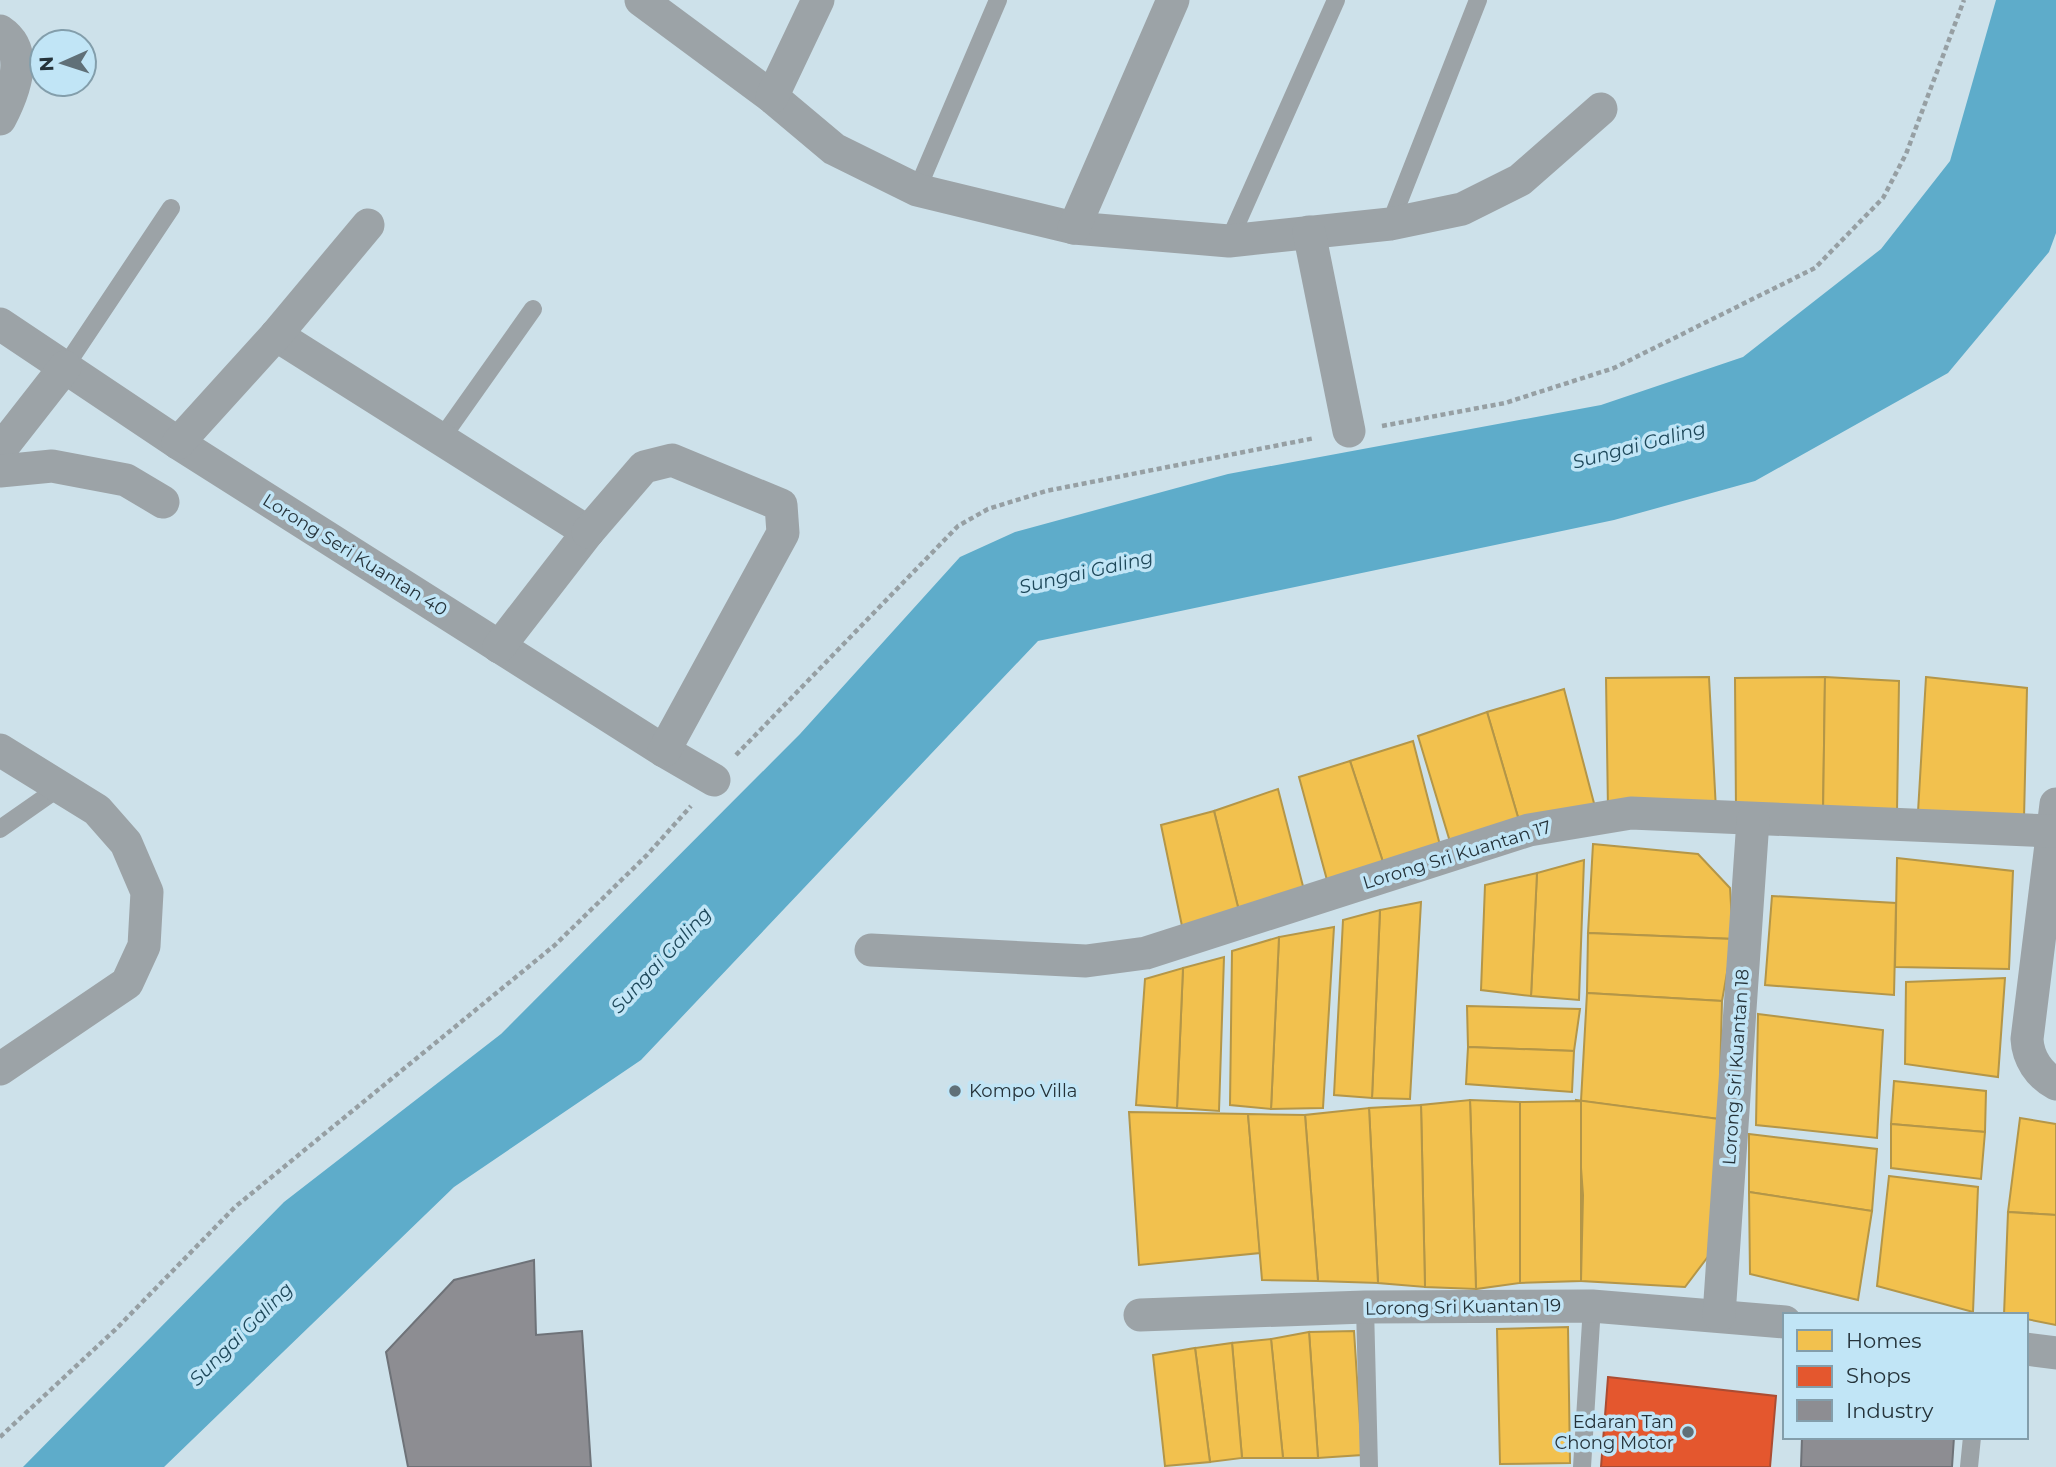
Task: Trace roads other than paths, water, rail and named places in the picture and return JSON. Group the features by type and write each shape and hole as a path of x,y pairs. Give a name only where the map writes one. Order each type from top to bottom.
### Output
{"street":[{"path":"641,0 772,97 834,149 917,190 1074,228 1229,241 1390,224 1462,209 1520,180 1601,108"},
{"path":"772,97 818,0"},
{"path":"1074,228 1173,0"},
{"path":"0,31 7,36 18,65 14,93 0,119"},
{"path":"178,443 276,335 368,225"},
{"path":"1309,232 1349,431"},
{"name":"Lorong Seri Kuantan 40","path":"0,324 178,443 663,751 714,780"},
{"path":"276,335 588,532"},
{"path":"0,450 65,367"},
{"path":"499,647 588,532 645,467 655,462 672,460 781,505 783,533 663,751"},
{"path":"0,471 52,466 101,475 125,480 163,502"},
{"path":"0,750 97,810 127,843 147,892 144,946 127,983 0,1069"},
{"name":"Lorong Sri Kuantan 17","path":"871,950 1086,961 1146,953 1529,830 1631,813 1753,820 2054,817"},
{"path":"2054,817 2027,1039 2028,1052 2039,1071 2056,1084"},
{"name":"Lorong Sri Kuantan 18","path":"1719,1315 1753,820"},
{"name":"Lorong Sri Kuantan 19","path":"1140,1314 1365,1307 1592,1306 1783,1322"},
{"path":"2028,1349 2056,1353"}],"lane":[{"path":"917,190 998,0"},
{"path":"1229,241 1336,0"},
{"path":"1390,224 1478,0"},
{"path":"65,367 172,208"},
{"path":"441,439 533,309"},
{"path":"0,829 60,787"},
{"path":"1582,1467 1592,1306"},
{"path":"1365,1307 1369,1467"},
{"path":"1969,1467 1972,1439"}],"water":[{"name":"Sungai Galing","path":"1996,0 2056,0 2056,233 2049,252 1948,373 1755,481 1614,520 1038,641 641,1060 454,1187 164,1467 23,1467 284,1202 501,1034 800,734 960,557 1015,532 1228,474 1601,405 1743,357 1881,249 1950,161"}],"place":[{"name":"Kompo Villa","path":"955,1091"},
{"name":"Edaran Tan Chong Motor","path":"1688,1432"}]}
